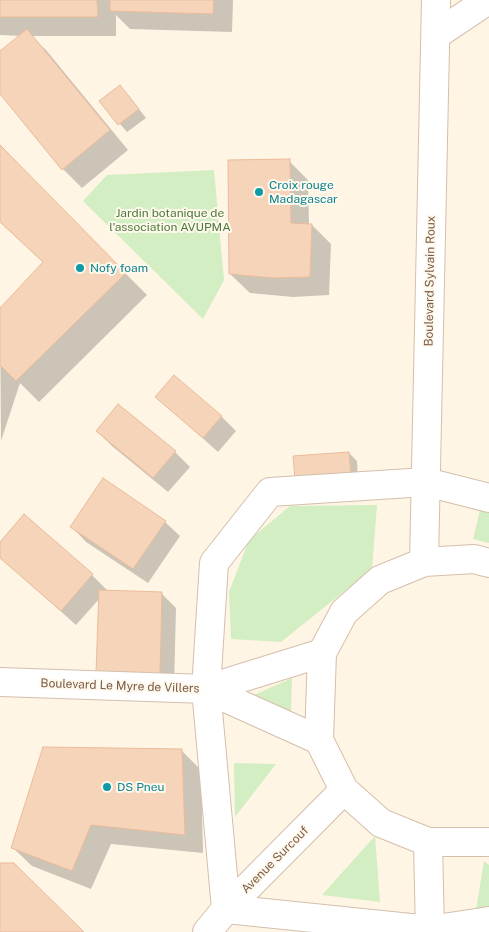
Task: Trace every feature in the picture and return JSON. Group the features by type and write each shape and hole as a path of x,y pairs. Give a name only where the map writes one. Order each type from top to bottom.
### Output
{"street":[{"name":"Boulevard Sylvain Roux","path":"424,562 436,0"},
{"path":"436,35 488,0"},
{"path":"489,498 426,482 270,492 214,563 206,689 226,909 430,931 489,921"},
{"path":"489,564 474,559 424,562 380,580 344,612 322,653 319,740 344,790 381,824 428,842 489,842"},
{"path":"206,689 322,653"},
{"name":"Boulevard Le Myre de Villers","path":"0,682 206,689 319,740"},
{"name":"Avenue Surcouf","path":"207,932 226,909 344,790"},
{"path":"428,842 430,931"}],"green space":[{"name":"Jardin botanique de l'association AVUPMA","path":"214,170 224,280 203,319 83,201 107,175"},
{"path":"377,505 372,569 281,642 231,639 229,592 249,540 290,506"},
{"path":"480,510 489,513 489,543 473,539"},
{"path":"292,678 291,712 245,699"},
{"path":"234,763 276,764 235,817"},
{"path":"375,836 380,902 322,895"},
{"path":"484,861 489,865 489,907 476,910"}],"building":[{"path":"0,0 97,0 98,17 0,17"},
{"path":"110,0 214,0 213,14 110,11"},
{"path":"27,29 110,130 62,170 0,94 0,51"},
{"path":"120,85 139,109 118,125 99,101"},
{"name":"Nofy foam","path":"0,145 126,273 16,381 0,365 0,308 43,262 0,222"},
{"name":"Croix rouge Madagascar","path":"290,159 291,223 312,224 310,277 273,278 229,274 228,160"},
{"path":"174,375 222,416 203,438 155,397"},
{"path":"118,404 176,451 153,478 96,431"},
{"path":"349,452 351,476 295,479 293,456"},
{"path":"103,478 166,521 133,569 70,527"},
{"path":"24,514 93,574 61,611 0,558 0,542"},
{"path":"99,590 162,592 160,675 96,672"},
{"name":"DS Pneu","path":"43,747 182,749 185,835 91,825 72,871 11,848"},
{"path":"0,863 14,863 84,932 0,932"}],"place":[{"name":"Croix rouge Madagascar","path":"259,192"},
{"name":"Nofy foam","path":"80,268"},
{"name":"DS Pneu","path":"107,787"}]}
